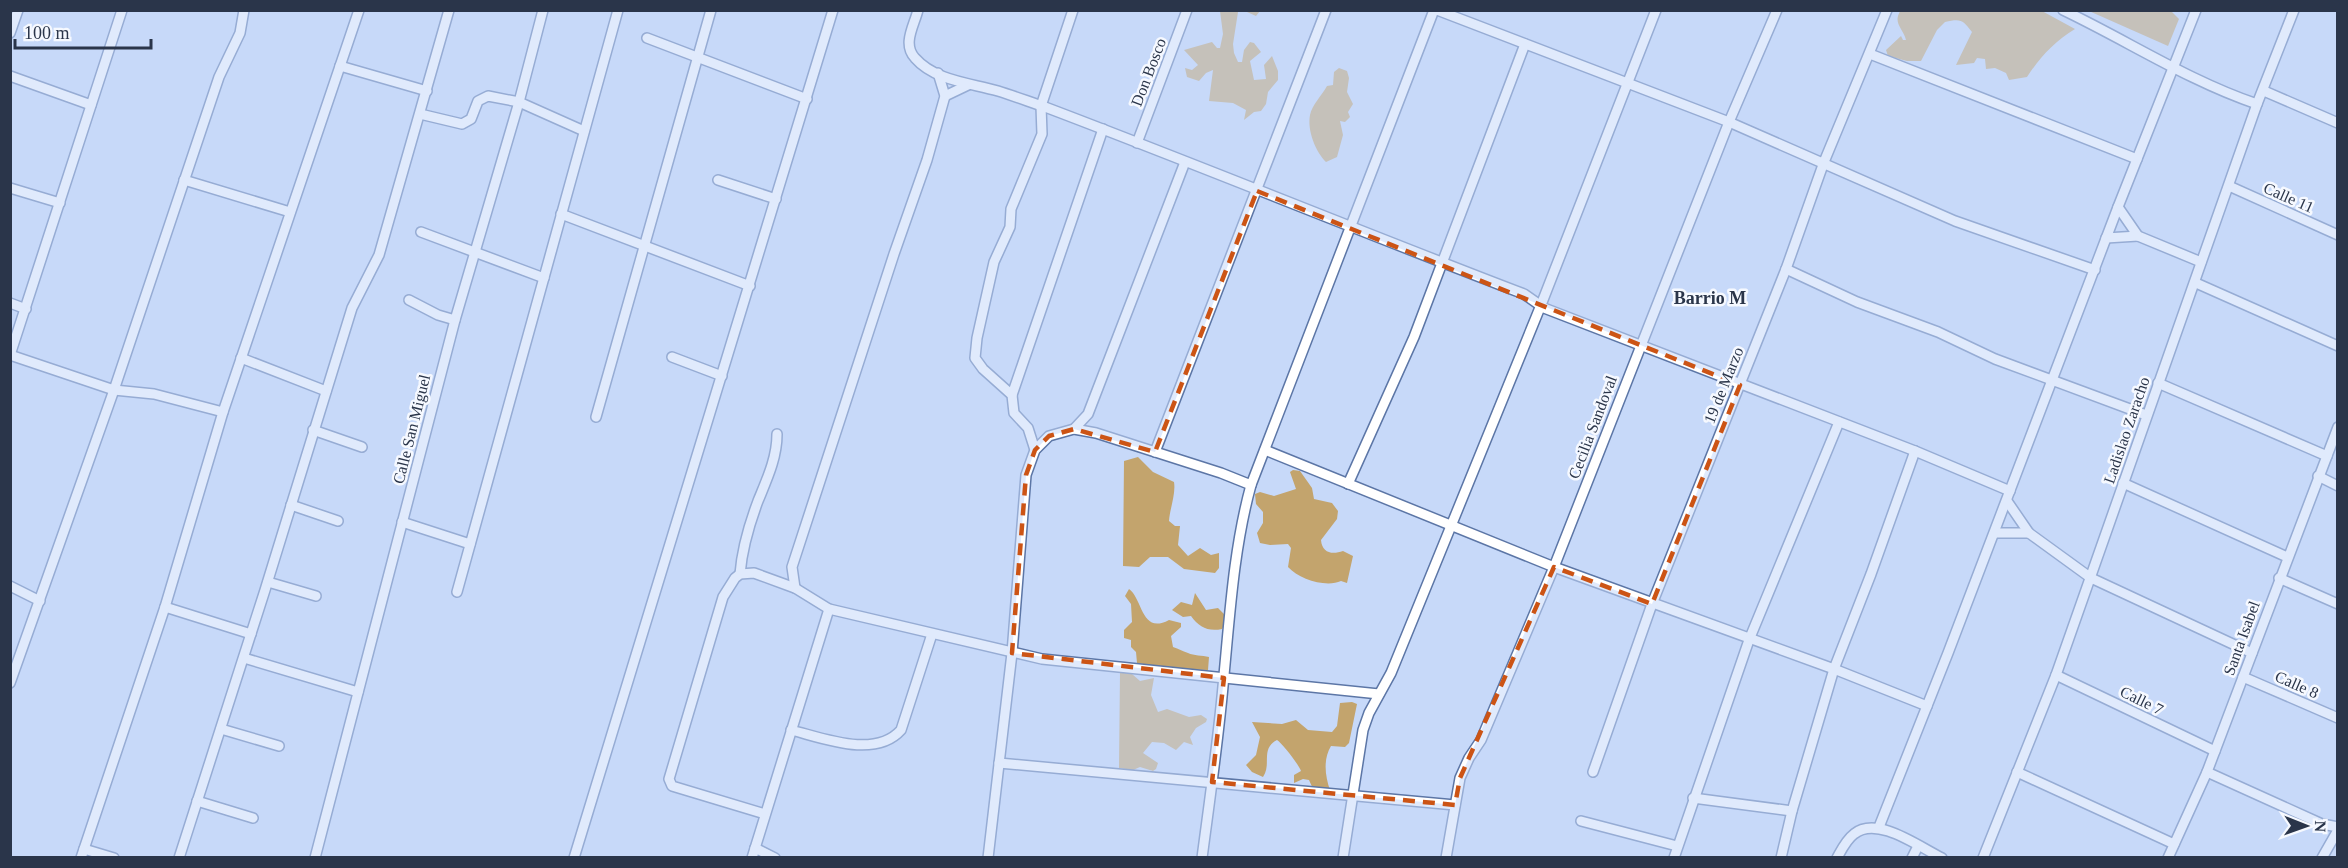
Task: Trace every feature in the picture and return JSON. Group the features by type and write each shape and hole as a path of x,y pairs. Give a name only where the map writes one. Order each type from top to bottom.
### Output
{"street":[{"path":"10,33 18,10"},
{"path":"122,10 10,355 114,390 154,394 223,412"},
{"path":"10,683 114,390 219,77 240,33 244,10"},
{"path":"114,858 83,853 165,607 223,412 359,10"},
{"path":"179,858 268,582 352,308 379,255 449,10"},
{"name":"Calle San Miguel","path":"315,858 454,320 519,102 543,10"},
{"path":"457,592 618,10"},
{"path":"596,417 711,10"},
{"path":"574,858 833,10"},
{"path":"918,10 910,37 910,51 920,63 938,73 997,91 1103,129 1524,294 1541,305 1740,385 1915,451 2010,491"},
{"path":"1012,395 983,369 975,358 976,338 994,262 1010,227 1011,209 1042,134 1041,106 1073,10"},
{"name":"Don Bosco","path":"1137,143 1187,10"},
{"path":"1155,452 1326,10"},
{"path":"1202,858 1243,513 1251,485 1436,10 1729,122 1955,221 2095,270"},
{"path":"1343,858 1363,730 1390,673 1541,305 1656,10"},
{"name":"Cecilia Sandoval","path":"1446,858 1460,778 1468,758 1481,740 1554,567 1729,122 1777,10"},
{"name":"19 de Marzo","path":"1593,772 1652,604 1786,269 1824,162 1887,10"},
{"path":"2063,10 2101,28 2173,69 2257,104"},
{"path":"1879,827 2196,10"},
{"name":"Ladislao Zaracho","path":"1983,858 2056,675 2146,415 2196,283 2201,261 2257,104 2294,10"},
{"path":"647,38 807,99"},
{"path":"1348,484 1414,337 1525,44"},
{"path":"1870,54 2138,159"},
{"path":"340,66 427,91"},
{"path":"795,588 792,567 927,160 945,96 938,73"},
{"path":"10,76 91,105"},
{"path":"945,96 968,84"},
{"path":"2264,91 2337,123"},
{"path":"420,114 462,124 471,119 478,101 488,96 519,102 584,131"},
{"path":"1035,450 1028,428 1014,413 1012,395 1103,129"},
{"path":"1074,429 1088,414 1185,162"},
{"path":"184,180 290,212"},
{"path":"718,180 776,199"},
{"name":"Calle 11","path":"2229,186 2337,236"},
{"path":"10,188 60,203"},
{"path":"2118,207 2138,236"},
{"path":"561,214 750,285"},
{"path":"421,232 543,278"},
{"path":"2106,238 2138,236 2201,261"},
{"path":"1786,269 1857,302 1938,332 1995,358 2146,415"},
{"path":"2196,283 2337,346"},
{"path":"409,300 438,315 454,320"},
{"path":"10,303 26,309"},
{"path":"672,357 722,376"},
{"path":"241,358 326,391"},
{"path":"2158,383 2326,456"},
{"path":"1674,858 1749,640 1839,422"},
{"name":"Santa Isabel","path":"2168,858 2207,772 2337,427"},
{"path":"988,858 1012,653 1026,475 1035,450 1049,436 1074,429 1096,433 1251,485"},
{"path":"314,430 362,447"},
{"path":"740,574 749,526 771,471 777,449 777,434"},
{"path":"1265,450 1554,567 1749,640 1834,669 1927,706"},
{"path":"1781,858 1792,811 1834,669 1915,451"},
{"path":"2318,476 2337,486"},
{"path":"2123,483 2287,557"},
{"path":"2007,501 2029,533 2091,578 2252,653"},
{"path":"291,505 338,521"},
{"path":"402,522 470,544"},
{"path":"1995,532 2029,533"},
{"path":"777,580 792,567"},
{"path":"765,814 672,786 669,779 723,597 730,583 740,574 754,573 777,580 829,609 1042,659 1379,694"},
{"path":"2279,578 2337,604"},
{"path":"268,582 316,596"},
{"path":"10,586 40,601"},
{"path":"165,607 251,634"},
{"path":"775,858 753,853 829,609"},
{"path":"791,730 859,745 873,744 894,737 901,730 932,633"},
{"path":"244,658 358,692"},
{"name":"Calle 7","path":"2056,675 2215,751"},
{"name":"Calle 8","path":"2243,677 2337,718"},
{"path":"221,729 279,746"},
{"path":"999,763 1455,805"},
{"path":"2017,772 2174,844"},
{"path":"2207,772 2337,829 2322,858"},
{"path":"1693,798 1792,811"},
{"path":"197,801 253,818"},
{"path":"1581,821 1677,846"},
{"path":"1837,858 1845,843 1855,833 1867,827 1879,827 1942,858"},
{"path":"1912,858 1918,846"}],"highlighted area":[{"path":"1257,191 1740,385 1652,604 1554,567 1460,778 1455,805 1212,782 1224,678 1012,653 1026,475 1035,450 1049,436 1074,429 1155,452"}],"shaded area":[{"path":"1901,10 2042,11 2075,29 2048,50 2027,77 2009,80 2006,73 1995,68 1986,69 1985,59 1977,58 1974,63 1956,65 1972,32 1958,20 1945,22 1937,30 1921,61 1907,61 1888,56 1886,50 1901,36 1903,40 1906,40 1898,22"},
{"path":"1220,11 1260,11 1256,16 1247,12 1238,12 1233,44 1234,53 1238,62 1242,62 1244,50 1250,42 1254,43 1261,52 1250,61 1254,80 1266,79 1264,65 1272,56 1278,71 1278,80 1268,92 1266,104 1261,111 1254,112 1244,120 1246,110 1233,103 1209,101 1213,70 1206,73 1199,81 1187,77 1185,68 1192,70 1198,65 1184,50 1212,42 1220,48 1223,34"},
{"path":"2089,11 2171,11 2179,19 2168,46"},
{"path":"1339,68 1347,71 1349,78 1347,92 1353,104 1348,112 1350,117 1345,122 1340,121 1343,135 1337,157 1326,162 1313,141 1309,121 1311,111 1327,86 1333,85 1334,72"},
{"path":"1138,457 1153,472 1174,482 1169,521 1175,526 1180,526 1178,545 1188,556 1200,548 1211,555 1219,553 1219,568 1215,573 1184,569 1168,557 1150,557 1139,567 1123,566 1124,461"},
{"path":"1300,471 1312,488 1314,499 1332,503 1338,511 1337,519 1321,540 1323,548 1328,552 1343,551 1353,556 1347,583 1341,581 1321,583 1306,579 1288,567 1291,548 1288,544 1260,543 1257,533 1263,523 1263,512 1256,504 1255,494 1260,492 1274,496 1296,489 1290,472"},
{"path":"1129,589 1144,614 1153,623 1169,620 1181,623 1181,627 1171,636 1173,647 1190,654 1209,657 1208,670 1177,669 1137,663 1136,652 1131,647 1131,640 1124,638 1124,630 1132,622 1131,604 1125,596"},
{"path":"1195,593 1206,610 1218,608 1224,614 1226,622 1222,629 1204,628 1191,616 1183,617 1172,610 1181,602 1192,605"},
{"path":"1120,672 1132,674 1140,681 1154,678 1151,695 1158,712 1167,709 1189,717 1201,715 1207,719 1196,728 1190,737 1193,745 1184,742 1176,750 1164,743 1152,742 1143,753 1158,763 1153,771 1140,767 1133,770 1119,768"},
{"path":"1340,703 1357,704 1349,743 1345,747 1331,746 1328,751 1326,773 1330,790 1314,791 1309,780 1303,779 1294,783 1294,775 1301,771 1277,740 1267,752 1267,767 1263,777 1252,772 1246,765 1256,755 1260,737 1252,722 1282,724 1296,720 1308,730 1332,732 1337,726"}],"district":[{"name":"Barrio M","path":"1710,298"}]}
